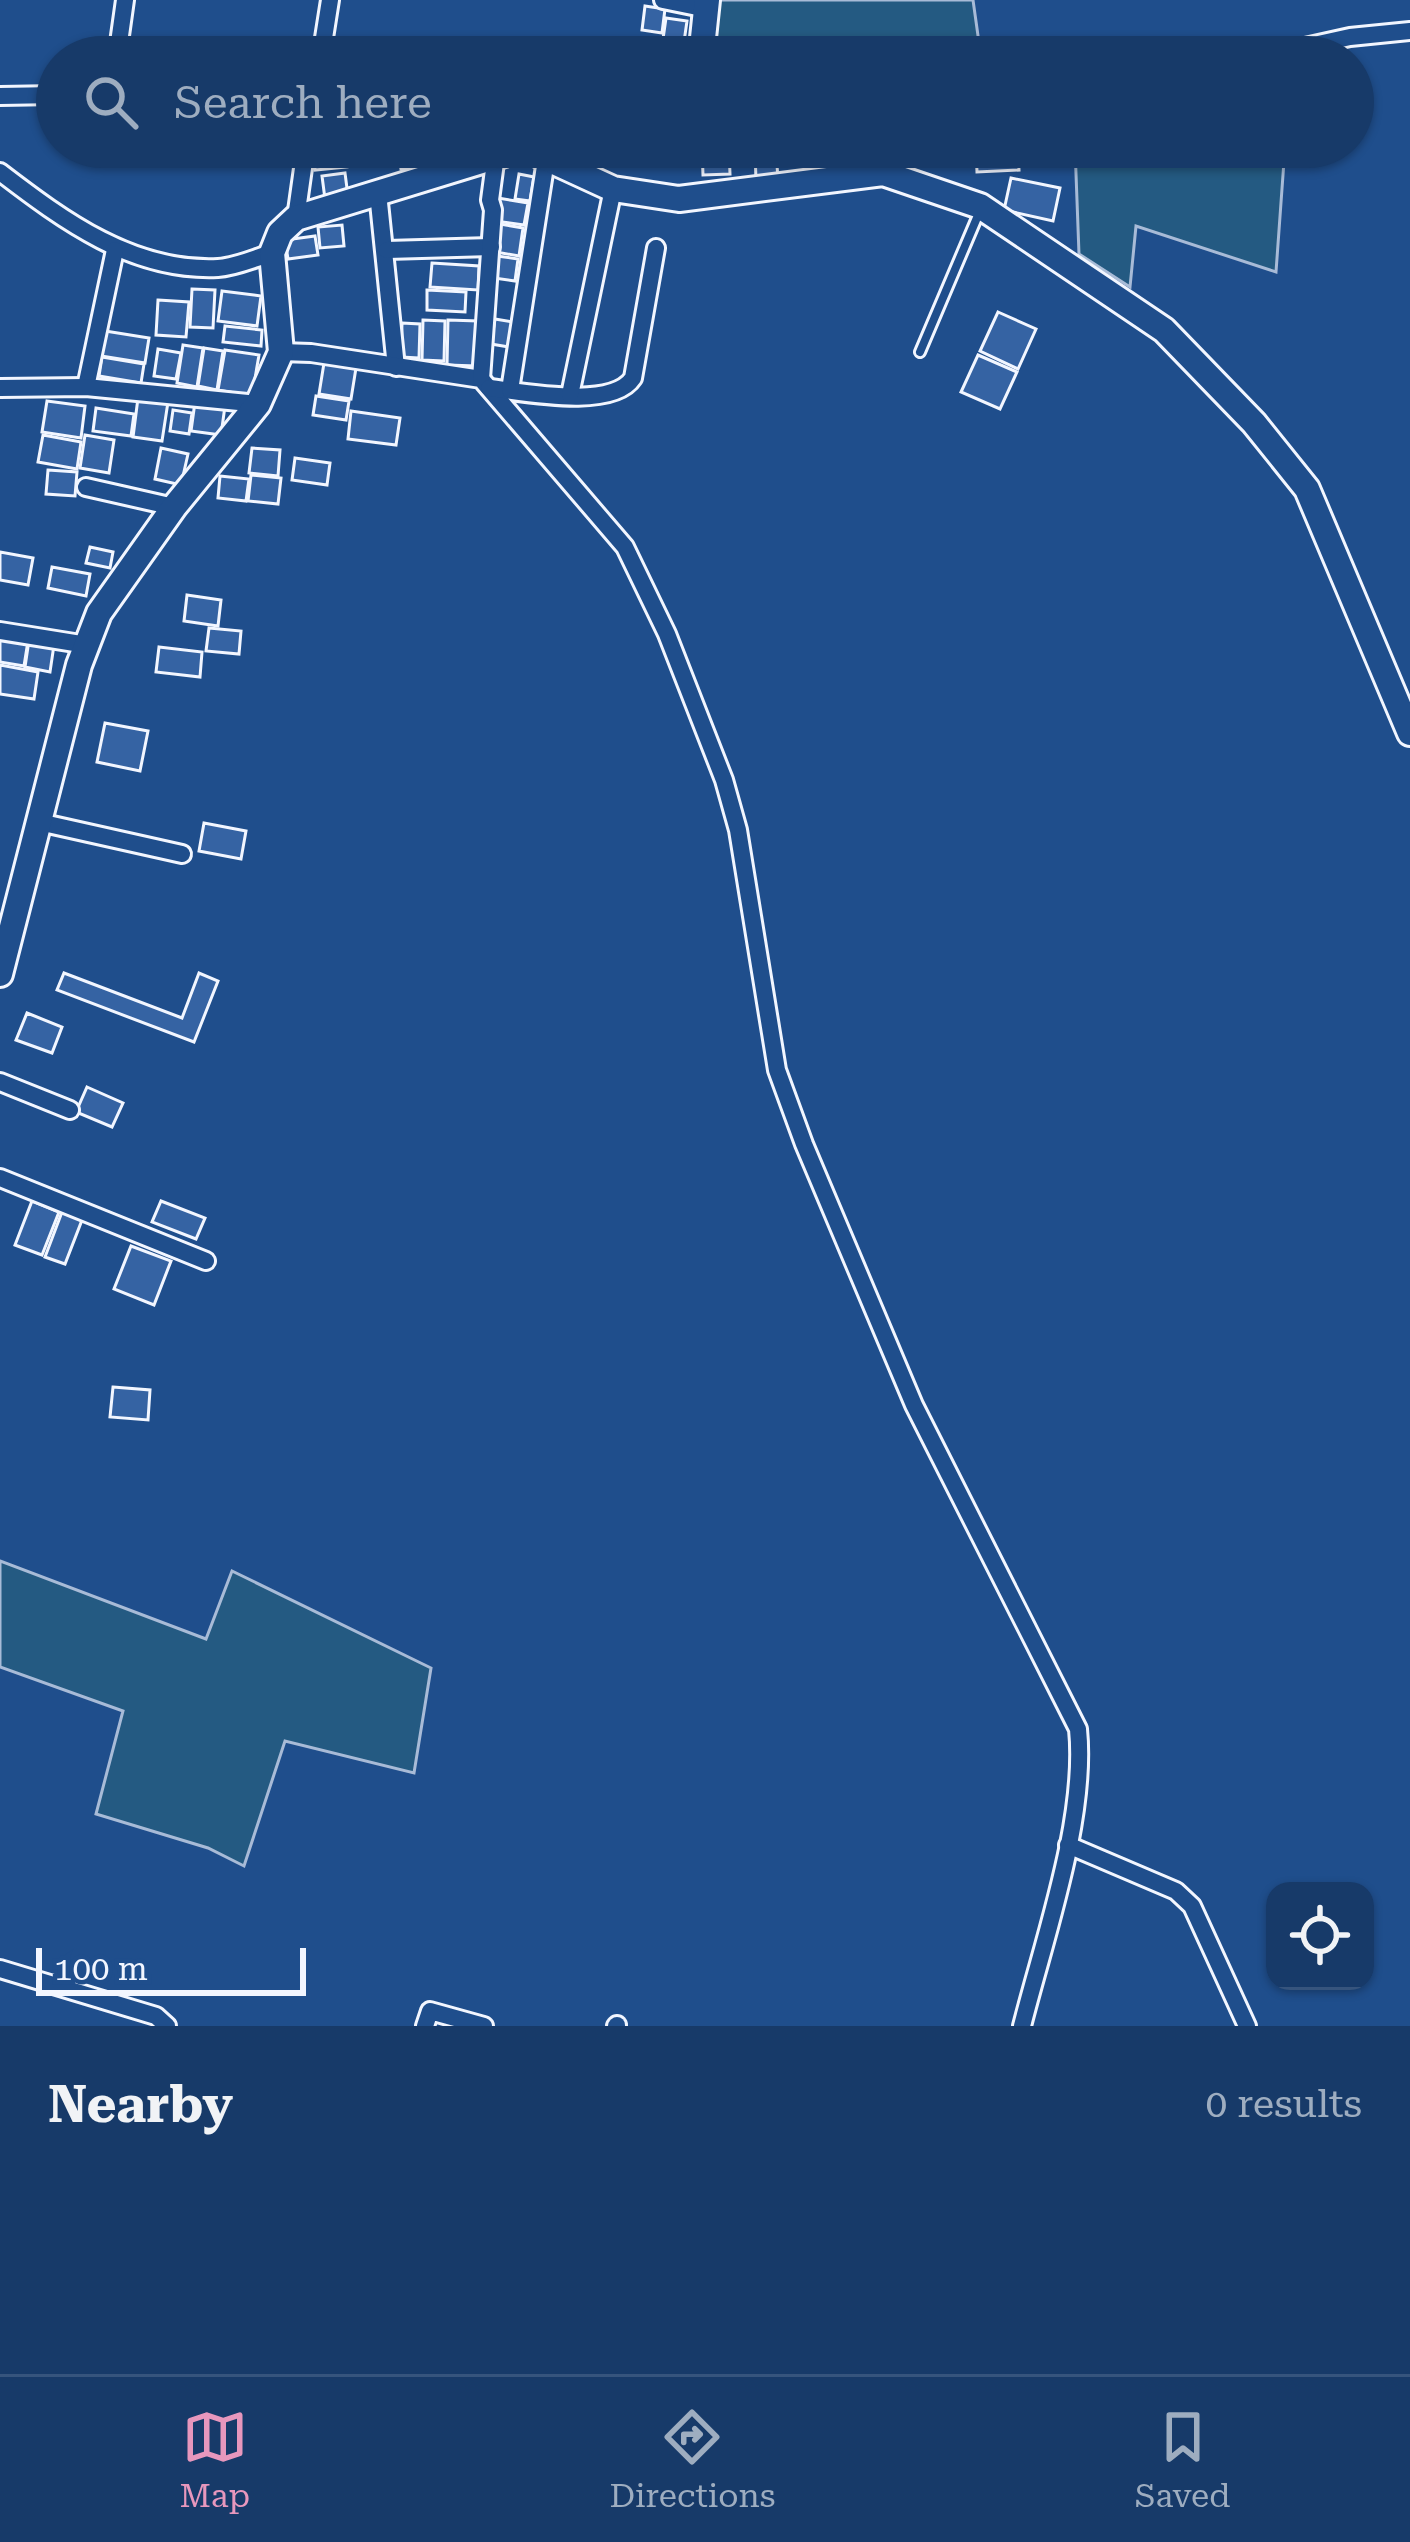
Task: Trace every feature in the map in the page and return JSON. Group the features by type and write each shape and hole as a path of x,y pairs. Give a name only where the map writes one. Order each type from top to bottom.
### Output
{"main road":[{"path":"703,36 707,5"},
{"path":"0,974 86,645 99,613 174,506 258,404 281,352 272,253 280,233 296,218 379,193 422,168"},
{"path":"567,168 613,189 679,199 883,173 980,206 1164,330 1254,423 1307,490 1410,733"}],"street":[{"path":"120,36 125,0"},
{"path":"324,36 330,0"},
{"path":"664,0 707,5"},
{"path":"1360,36 1410,31"},
{"path":"0,96 36,95"},
{"path":"296,218 303,168"},
{"path":"494,168 485,383 625,547 668,634 724,780 738,830 777,1070 804,1144 914,1405 1078,1729 1080,1751 1068,1845 1022,2026"},
{"path":"510,390 531,168"},
{"path":"0,172 115,250 151,262 214,268 272,253"},
{"path":"570,395 613,189"},
{"path":"379,193 397,367"},
{"path":"386,250 490,247"},
{"path":"281,352 397,367 510,390 613,394 626,388 633,377 656,248"},
{"path":"86,387 115,250"},
{"path":"0,388 86,387 258,404"},
{"path":"86,487 174,506"},
{"path":"0,631 86,645"},
{"path":"39,822 182,854"},
{"path":"0,1082 70,1110"},
{"path":"0,1178 206,1261"},
{"path":"1068,1845 1176,1891 1192,1906 1247,2026"},
{"path":"0,1969 156,2017 167,2026"},
{"path":"425,2026 430,2012 484,2026"}],"lane":[{"path":"920,352 980,206"}],"shaded area":[{"path":"720,0 973,0 978,36 713,36"},
{"path":"1076,168 1283,168 1276,272 1136,226 1130,287 1079,254"},
{"path":"0,1561 206,1639 232,1571 431,1668 414,1773 285,1741 244,1866 208,1848 96,1814 123,1711 0,1667"}],"building":[{"path":"645,6 665,9 662,33 642,30"},
{"path":"666,18 687,21 685,36 663,36"},
{"path":"703,168 730,168 730,174 703,175"},
{"path":"756,168 777,168 778,180 756,181"},
{"path":"977,168 1019,168 1019,170 977,172"},
{"path":"345,173 348,196 325,199 322,176"},
{"path":"519,174 534,177 530,201 515,199"},
{"path":"1011,178 1060,188 1053,221 1004,210"},
{"path":"498,198 528,203 524,225 495,221"},
{"path":"500,224 523,228 519,256 496,252"},
{"path":"342,225 344,246 320,248 318,227"},
{"path":"315,236 318,255 288,259 285,240"},
{"path":"497,256 518,259 515,281 494,278"},
{"path":"432,263 479,266 478,290 430,287"},
{"path":"192,289 215,290 213,328 190,327"},
{"path":"427,290 466,292 465,312 427,310"},
{"path":"222,291 261,296 257,326 218,321"},
{"path":"158,300 189,302 186,337 156,335"},
{"path":"998,312 1036,329 1018,369 980,351"},
{"path":"495,319 513,322 509,347 491,344"},
{"path":"423,320 445,321 444,361 422,360"},
{"path":"448,320 478,321 477,366 447,365"},
{"path":"402,323 420,324 419,358 401,357"},
{"path":"225,326 262,330 261,346 223,342"},
{"path":"99,330 149,338 145,363 95,355"},
{"path":"183,345 203,348 197,387 177,383"},
{"path":"204,348 223,351 217,390 198,386"},
{"path":"158,349 181,353 176,379 154,376"},
{"path":"225,350 259,355 252,396 218,390"},
{"path":"978,355 1017,372 1000,409 961,392"},
{"path":"102,357 144,364 141,383 99,376"},
{"path":"324,363 356,368 351,399 319,394"},
{"path":"316,396 349,401 346,420 313,415"},
{"path":"138,398 168,402 162,441 133,437"},
{"path":"47,401 85,406 81,438 42,432"},
{"path":"195,402 225,406 221,435 191,431"},
{"path":"96,408 134,414 131,436 93,431"},
{"path":"173,410 192,413 189,434 170,431"},
{"path":"351,411 400,418 396,445 348,439"},
{"path":"43,435 81,442 77,469 38,462"},
{"path":"85,435 114,440 109,473 80,468"},
{"path":"161,448 188,454 181,485 155,479"},
{"path":"252,448 280,450 278,476 249,473"},
{"path":"295,458 330,463 327,485 292,480"},
{"path":"48,470 77,472 75,496 46,494"},
{"path":"251,475 281,478 278,504 248,501"},
{"path":"220,476 249,479 246,501 218,498"},
{"path":"90,547 113,552 110,568 86,563"},
{"path":"0,552 33,558 28,585 0,580"},
{"path":"52,567 90,574 86,596 48,588"},
{"path":"187,595 221,600 218,626 184,621"},
{"path":"209,628 241,631 239,654 206,651"},
{"path":"0,636 28,641 24,666 0,662"},
{"path":"29,640 54,645 50,672 25,667"},
{"path":"159,647 202,652 200,677 156,672"},
{"path":"0,665 38,672 34,699 0,694"},
{"path":"105,723 148,731 140,771 97,762"},
{"path":"204,823 246,831 241,859 199,851"},
{"path":"64,973 182,1018 199,973 218,981 194,1042 57,990"},
{"path":"27,1013 62,1027 52,1053 16,1040"},
{"path":"87,1087 123,1103 112,1127 76,1112"},
{"path":"32,1201 59,1212 42,1255 15,1245"},
{"path":"161,1201 205,1218 196,1239 152,1222"},
{"path":"62,1212 82,1220 65,1264 45,1257"},
{"path":"131,1246 171,1261 154,1305 114,1289"},
{"path":"113,1387 150,1390 148,1420 110,1417"}]}
